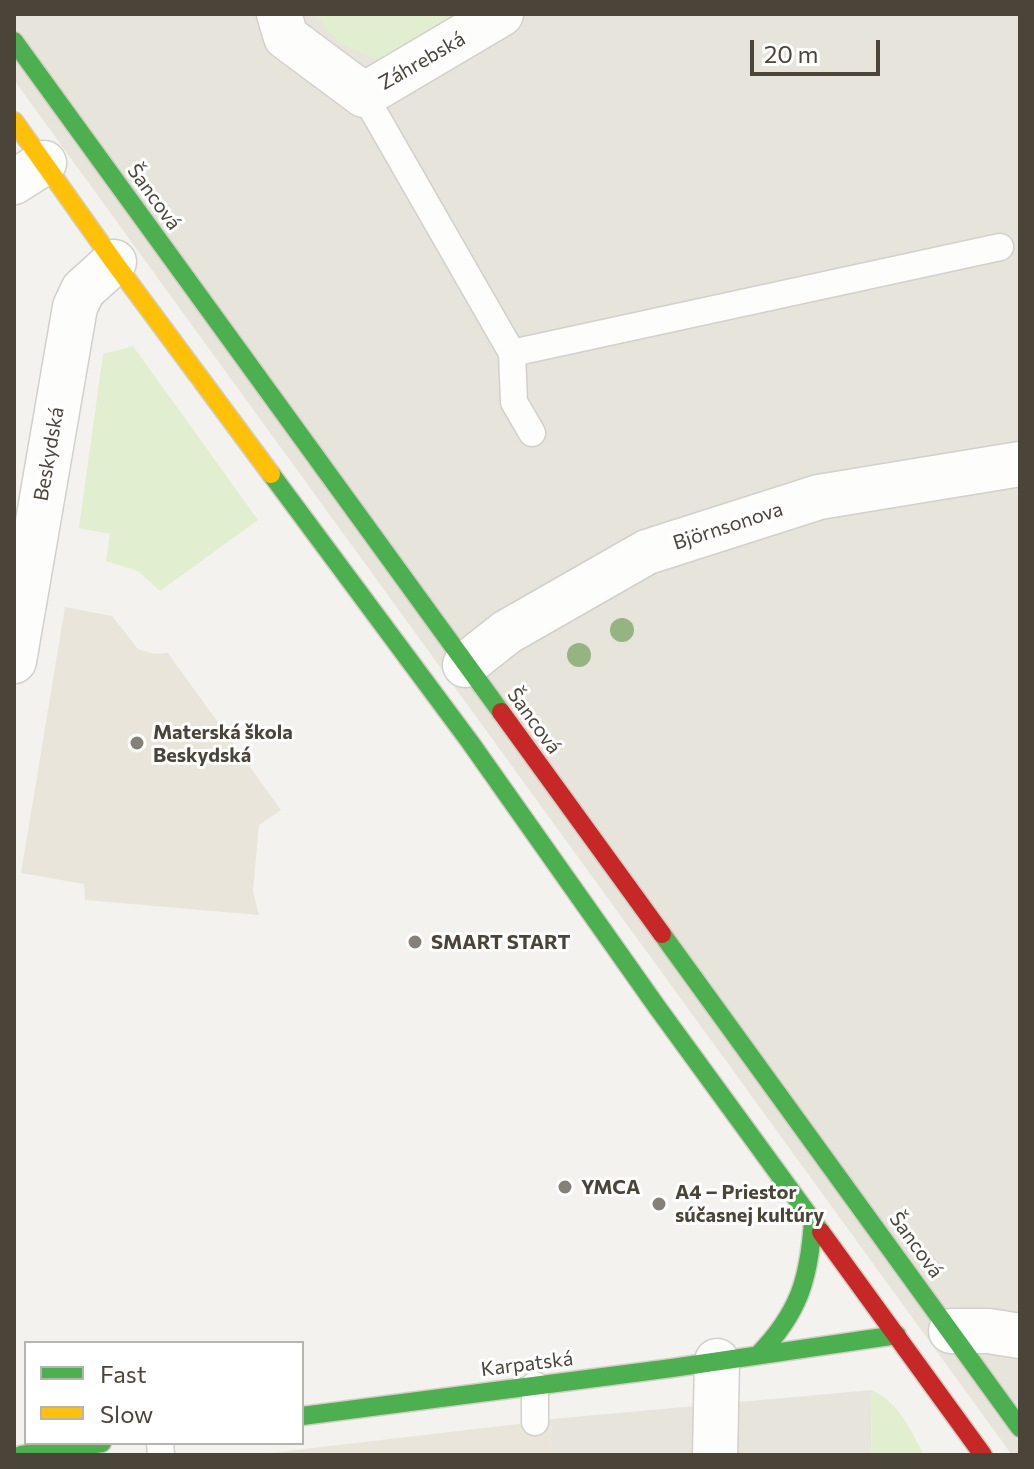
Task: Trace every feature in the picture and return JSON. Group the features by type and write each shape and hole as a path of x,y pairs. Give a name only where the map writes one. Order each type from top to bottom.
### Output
{"main road":[{"name":"Šancová","path":"14,41 1020,1428"},
{"path":"14,121 29,172 114,262 470,742 657,1007 983,1455"},
{"path":"737,1358 782,1331 804,1289 813,1222"},
{"name":"Karpatská","path":"304,1416 897,1335 951,1331"},
{"path":"21,1455 88,1445"}],"street":[{"name":"Záhrebská","path":"279,14 286,37 364,95 501,14"},
{"name":"Beskydská","path":"14,661 75,307 83,290 114,262"},
{"name":"Björnsonova","path":"465,665 507,632 647,552 819,497 1020,464"},
{"path":"951,1331 989,1331 1020,1336"},
{"path":"715,1455 737,1358"}],"lane":[{"path":"364,95 512,353 514,402 532,433"},
{"path":"512,353 1000,247"},
{"path":"535,1385 535,1422"}],"shaded area":[{"path":"14,14 1020,14 1020,1455 1012,1455 14,80"},
{"name":"Materská škola Beskydská","path":"65,607 112,616 138,649 154,654 168,653 281,810 259,825 253,891 259,915 85,900 84,884 21,873"},
{"path":"872,1390 871,1455 550,1455 552,1419"},
{"path":"552,1419 550,1455 253,1455 535,1422"}],"green space":[{"path":"317,14 473,14 396,57 378,60 341,44 324,27"},
{"path":"133,346 258,520 160,591 138,571 106,561 110,534 79,528 103,354"},
{"path":"872,1390 897,1410 924,1455 871,1455"}],"traffic: fast":[{"path":"14,41 501,712"},
{"path":"271,474 470,742 821,1232"},
{"path":"662,934 1020,1428"},
{"path":"758,1355 783,1325 799,1294 805,1278 813,1222"},
{"path":"304,1416 897,1335"},
{"path":"21,1455 88,1445"}],"traffic: slow":[{"path":"14,121 271,474"}],"traffic: jam":[{"path":"501,712 662,934"},
{"path":"821,1232 983,1455"}],"place":[{"name":"Materská škola Beskydská","path":"137,743"},
{"name":"SMART START","path":"415,942"},
{"name":"YMCA","path":"565,1187"},
{"name":"A4 – Priestor súčasnej kultúry","path":"659,1204"}]}
